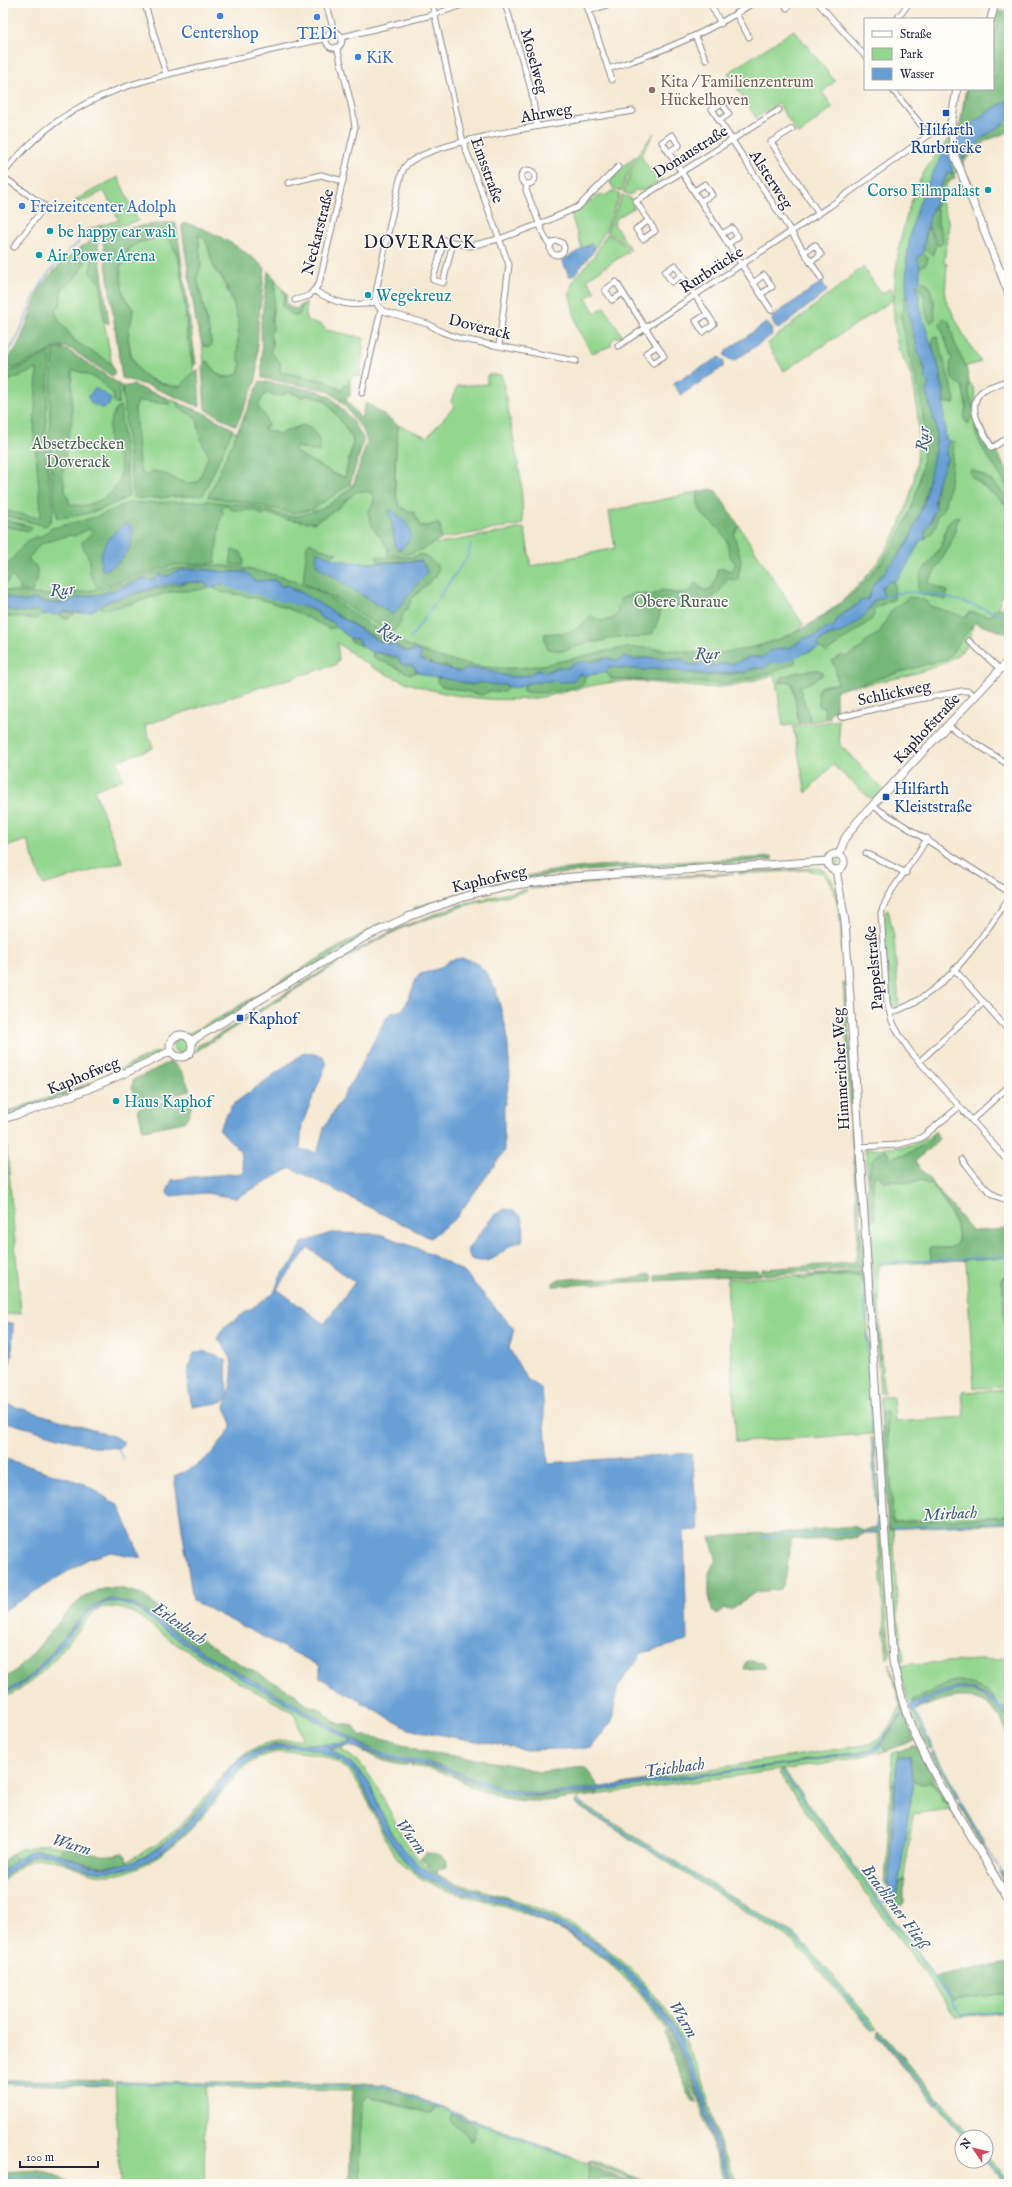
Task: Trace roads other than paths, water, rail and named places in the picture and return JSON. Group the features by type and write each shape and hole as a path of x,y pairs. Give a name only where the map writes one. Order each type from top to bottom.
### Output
{"main road":[{"path":"991,18 995,3"},
{"path":"957,90 951,123 951,136 959,169 1009,294"},
{"name":"Kaphofstraße","path":"839,855 845,838 974,695 1001,670 1009,660"},
{"path":"832,855 839,855 843,862 841,867 836,870 830,868 828,862 832,855"},
{"name":"Kaphofweg","path":"191,1040 365,937 408,917 463,897 515,885 571,877 828,862"},
{"name":"Himmericher Weg","path":"836,870 845,921 890,1637 893,1662 909,1720 942,1786 1009,1901"},
{"path":"177,1036 186,1036 191,1040 192,1047 187,1056 178,1057 171,1051 170,1042 177,1036"},
{"name":"Kaphofweg","path":"3,1119 55,1102 103,1083 171,1051"}],"street":[{"path":"326,3 334,31 342,37"},
{"name":"Emsstraße","path":"432,3 436,14 463,142 509,265 499,345"},
{"path":"342,37 436,14 468,3"},
{"name":"Moselweg","path":"505,3 531,89 537,126"},
{"path":"586,3 612,80"},
{"path":"589,11 613,3"},
{"path":"710,3 720,24"},
{"path":"608,70 655,54 695,36 720,24 753,3"},
{"path":"784,3 787,8"},
{"path":"898,18 909,3"},
{"path":"821,4 864,55"},
{"path":"146,8 166,74"},
{"path":"736,14 749,37"},
{"path":"14,247 45,206 3,176 24,149 68,113 126,85 166,74 325,39 329,33 334,31"},
{"path":"695,36 706,60"},
{"path":"325,39 328,46 337,47 342,43 342,37"},
{"name":"Neckarstraße","path":"295,300 309,296 315,291 319,284 355,127 352,108 337,47"},
{"path":"893,90 929,135"},
{"name":"Donaustraße","path":"648,220 636,201 779,110"},
{"name":"Ahrweg","path":"376,302 386,240 403,170 413,160 424,154 463,142 537,126 633,111"},
{"name":"Alsterweg","path":"719,121 821,278"},
{"name":"Rurbrücke","path":"618,346 818,214 929,135 951,123"},
{"path":"792,129 771,142 818,214"},
{"path":"669,152 771,310"},
{"path":"453,242 443,283 433,280 444,240 453,242 470,246 499,239 540,224 578,207 618,168"},
{"name":"Neckarstraße","path":"288,184 321,175 343,180"},
{"path":"526,184 526,190 550,245"},
{"path":"694,191 705,184 712,194 701,202"},
{"path":"722,234 732,228 735,232 738,237 728,244"},
{"path":"804,252 815,245 821,255 810,262"},
{"path":"1000,270 1009,274"},
{"path":"682,275 707,314"},
{"path":"753,283 764,276 772,287 761,294"},
{"path":"315,291 334,302 366,304 376,302 381,309 362,393"},
{"path":"623,293 657,346"},
{"name":"Doverack","path":"381,309 428,324 442,332 462,339 576,361"},
{"path":"1009,380 985,390 976,399 974,406 976,418 992,448 1009,437"},
{"path":"969,641 1001,670"},
{"name":"Schlickweg","path":"842,717 903,702 962,691 968,691 974,695"},
{"path":"947,725 1009,765"},
{"path":"873,806 927,838 1009,892"},
{"name":"Pappelstraße","path":"927,838 918,857 906,873 897,881 886,898 881,913 887,1002 900,1036 919,1062 1009,1162"},
{"path":"866,853 906,873"},
{"path":"890,1013 910,1006 926,996 954,969 970,951 1009,898"},
{"path":"954,969 1009,1031"},
{"path":"919,1062 984,1002"},
{"path":"972,1120 1009,1086"},
{"path":"859,1147 897,1145 921,1138 959,1106"},
{"path":"962,1159 991,1192 997,1197 1009,1199"}],"water":[{"path":"1009,100 1009,120 984,137 962,159 958,135 987,112"},
{"path":"946,149 953,173 947,173 940,186 940,193 936,196 937,201 932,209 926,231 923,253 917,258 920,267 920,281 917,285 922,316 941,375 940,383 944,390 943,406 946,440 950,441 947,445 946,455 948,457 934,496 936,510 932,514 931,521 925,532 925,539 921,540 906,567 894,582 890,581 882,587 884,597 873,601 866,614 857,622 841,633 829,636 818,643 819,648 797,656 794,653 781,662 772,662 763,669 755,668 744,673 739,672 709,675 687,674 684,672 658,668 645,670 610,667 606,672 585,676 580,674 574,680 567,682 551,680 547,682 543,680 541,683 533,682 513,689 504,684 497,685 478,683 472,685 420,673 413,666 401,664 398,658 376,652 373,653 362,646 359,640 350,638 336,627 333,622 321,618 316,611 294,604 282,595 251,587 221,584 213,588 208,587 205,583 193,582 169,584 109,601 90,612 79,613 64,611 59,615 42,614 38,610 24,612 16,611 3,607 3,596 23,602 35,599 48,603 65,603 80,597 102,594 143,579 154,580 159,575 169,576 174,572 181,570 196,569 246,572 255,581 274,580 281,586 289,585 292,590 301,592 377,640 388,644 394,644 401,650 408,652 417,650 422,654 419,659 423,661 461,672 467,668 481,669 511,677 529,675 537,670 547,672 558,667 569,668 572,664 583,661 593,662 608,658 617,661 625,656 634,660 643,658 682,659 688,664 697,665 702,663 714,666 725,663 732,664 750,657 762,658 769,651 792,647 804,638 814,637 826,628 833,627 839,616 854,608 860,601 868,599 876,581 884,574 888,566 892,564 909,541 925,500 936,444 936,428 926,391 929,384 925,380 925,369 913,334 910,320 906,270 908,249 917,209 925,189"},
{"path":"591,244 594,246 593,252 573,276 569,276 562,260"},
{"path":"822,282 827,291 779,329 776,328 772,321 773,316"},
{"path":"766,323 771,326 772,335 734,361 724,355 727,350"},
{"path":"720,357 724,361 723,367 681,395 674,385 675,382"},
{"path":"95,388 111,399 109,405 103,408 92,404 88,397"},
{"path":"390,509 406,523 409,528 409,539 399,550 395,546 392,522 388,511"},
{"path":"127,523 133,528 131,545 129,549 115,565 111,568 102,570 101,556 106,543 110,537"},
{"path":"317,551 329,557 355,562 382,563 422,561 427,572 393,615 316,565"},
{"path":"462,958 474,961 487,973 496,991 507,1032 510,1076 504,1108 504,1152 456,1218 430,1238 291,1168 236,1198 206,1193 169,1196 167,1192 172,1180 244,1173 240,1151 219,1129 232,1105 305,1052 323,1056 326,1065 302,1124 300,1149 317,1153 324,1128 361,1066 385,1019 391,1013 402,1010 407,1002 418,975 440,968 450,960"},
{"path":"505,1209 512,1210 521,1216 524,1231 522,1241 509,1247 493,1259 480,1261 471,1259 467,1250 494,1215"},
{"path":"331,1233 380,1234 422,1250 464,1272 514,1329 509,1348 526,1378 542,1389 548,1463 691,1453 699,1530 684,1531 687,1641 642,1653 617,1688 612,1721 591,1748 526,1750 408,1729 320,1678 320,1666 193,1601 174,1476 185,1472 207,1457 219,1445 231,1428 230,1418 225,1408 231,1384 232,1365 227,1351 217,1339 224,1327 274,1293 280,1277 295,1259 302,1243","holes":["308,1248 355,1282 324,1324 277,1289"]},
{"path":"13,1323 12,1354 7,1377 3,1378 3,1324"},
{"path":"203,1351 226,1360 227,1397 224,1402 193,1407 188,1386 188,1372 195,1352"},
{"path":"3,1403 113,1436 124,1442 120,1448 93,1447 3,1421"},
{"path":"3,1458 85,1484 119,1506 141,1558 112,1552 88,1559 3,1611"},
{"path":"112,1599 139,1607 207,1655 293,1703 366,1747 390,1757 431,1764 451,1770 501,1788 535,1794 546,1794 789,1763 871,1750 880,1742 902,1713 878,1749 872,1752 598,1791 539,1796 503,1792 486,1787 454,1773 425,1765 401,1762 381,1757 353,1747 346,1746 330,1749 352,1764 369,1783 391,1834 417,1864 456,1886 507,1899 561,1923 597,1943 644,1986 662,2009 683,2043 700,2083 722,2158 734,2184 730,2184 724,2172 697,2089 672,2033 656,2009 637,1987 617,1967 594,1949 569,1933 517,1908 497,1901 447,1888 424,1877 414,1870 393,1846 386,1835 364,1787 358,1778 350,1769 329,1755 307,1748 290,1747 269,1751 256,1757 236,1772 195,1822 180,1837 156,1856 138,1865 122,1870 98,1871 82,1868 50,1855 40,1854 26,1859 3,1878 3,1872 15,1860 25,1853 36,1850 50,1851 77,1862 96,1866 108,1867 126,1864 155,1850 176,1834 194,1815 231,1767 241,1758 260,1749 287,1744 340,1744 353,1742 211,1661 184,1644 139,1610 125,1604 108,1602 91,1610 35,1675 18,1688 3,1694 3,1692 22,1683 36,1671 91,1606"},
{"path":"959,1687 967,1688 991,1698 1004,1710 1008,1717 1009,1725 1001,1710 982,1695 972,1691 952,1691 932,1700 912,1712 910,1706 942,1691"},
{"path":"903,1756 909,1757 913,1780 897,1898 894,1900 889,1897 888,1893 897,1758"}],"waterway":[{"name":"Rur","path":"940,169 967,140"},
{"path":"3,356 15,342 41,284 56,265 79,242"},
{"path":"410,639 468,556 471,544"},
{"name":"Rur","path":"228,583 301,602"},
{"path":"883,597 898,593 914,592 930,594 946,597 1009,617"},
{"name":"Rur","path":"775,659 789,656 804,648"},
{"path":"880,1263 1009,1256"},
{"path":"863,1282 866,1322"},
{"path":"867,1333 872,1432"},
{"name":"Mirbach","path":"762,1537 877,1531 873,1441"},
{"path":"117,1447 123,1459"},
{"name":"Mirbach","path":"893,1528 1009,1521"},
{"name":"Erlenbach","path":"119,1603 132,1607"},
{"name":"Erlenbach","path":"41,1669 73,1631"},
{"name":"Teichbach","path":"908,1709 917,1703"},
{"path":"914,1708 938,1763 1009,1886"},
{"name":"Teichbach","path":"385,1755 426,1763"},
{"name":"Brachlener Fließ","path":"782,1772 962,2015 1009,2011"},
{"path":"576,1803 799,1941 874,2029"},
{"path":"878,1901 888,1902 894,1898"},
{"path":"878,2034 960,2129"},
{"path":"3,2082 108,2084"},
{"path":"115,2084 348,2086"},
{"path":"355,2086 383,2086 568,2158"},
{"path":"994,2168 1008,2184"},
{"path":"3,2178 32,2176 46,2178 60,2184"}],"place":[{"name":"Centershop","path":"220,16"},
{"name":"TEDi","path":"317,17"},
{"name":"KiK","path":"358,57"},
{"name":"Kita / Familienzentrum Hückelhoven","path":"652,90"},
{"name":"Hilfarth Rurbrücke","path":"946,113"},
{"name":"Corso Filmpalast","path":"988,190"},
{"name":"Freizeitcenter Adolph","path":"22,206"},
{"name":"be happy car wash","path":"50,231"},
{"name":"Air Power Arena","path":"39,255"},
{"name":"Wegekreuz","path":"368,295"},
{"name":"Hilfarth Kleiststraße","path":"886,797"},
{"name":"Kaphof","path":"240,1018"},
{"name":"Haus Kaphof","path":"116,1101"}],"district":[{"name":"DOVERACK","path":"420,242"}],"park label":[{"name":"Absetzbecken Doverack","path":"78,452"},
{"name":"Obere Ruraue","path":"681,601"}],"water label":[{"name":"Wurm","path":"412,1836"},
{"name":"Wurm","path":"72,1844"},
{"name":"Wurm","path":"684,2019"}]}
